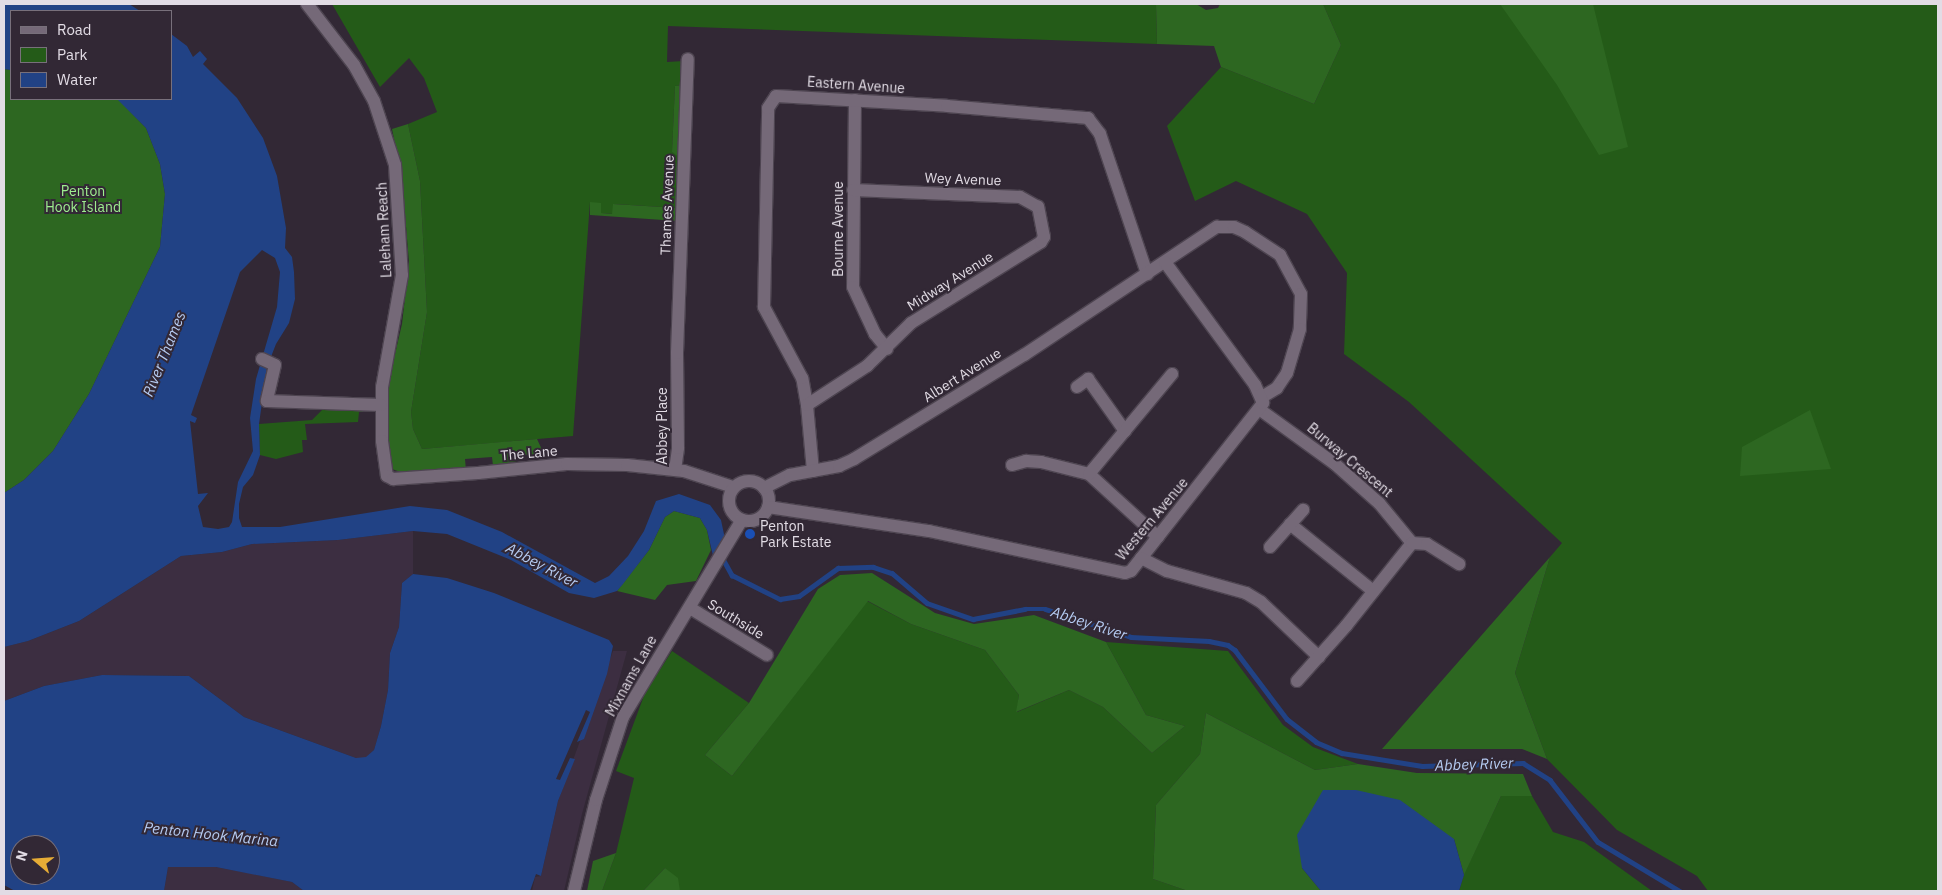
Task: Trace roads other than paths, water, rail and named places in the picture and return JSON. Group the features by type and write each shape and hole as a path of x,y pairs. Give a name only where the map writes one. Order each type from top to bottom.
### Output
{"street":[{"name":"Laleham Reach","path":"307,4 354,65 374,101 395,165 402,275 384,370 381,405 387,476"},
{"name":"Thames Avenue","path":"677,353 688,59"},
{"name":"Eastern Avenue","path":"807,405 802,378 764,307 768,108 776,96 855,100 1088,118 1100,134 1147,274"},
{"name":"Bourne Avenue","path":"855,100 853,287 875,334 887,349"},
{"name":"Wey Avenue","path":"853,190 1020,197 1038,207 1044,237"},
{"name":"Western Avenue","path":"768,508 929,531 1125,574 1158,537 1261,403 1277,388 1287,373 1300,329 1301,294 1290,268 1280,255 1262,241 1234,227 1225,226 1207,233 1165,262"},
{"name":"Midway Avenue","path":"807,405 868,366 911,323 1042,242 1044,237"},
{"path":"1165,262 1261,403"},
{"name":"Albert Avenue","path":"764,488 778,479 839,466 854,459 1165,262"},
{"name":"Abbey Place","path":"677,353 678,448 675,470 733,487"},
{"path":"266,360 275,369 267,401 381,405"},
{"path":"1089,474 1172,374"},
{"path":"1076,387 1088,379 1125,431"},
{"name":"Burway Crescent","path":"1261,403 1379,502 1412,543"},
{"path":"807,405 813,471"},
{"path":"1012,465 1026,461 1042,462 1089,474 1158,537"},
{"name":"The Lane","path":"387,476 393,478 589,464 675,470"},
{"path":"748,480 764,488 769,500 768,508 758,519 742,520 730,510 728,502 733,487 748,480"},
{"path":"1270,547 1302,510"},
{"name":"Mixnams Lane","path":"574,891 592,816 623,716 729,545 742,520"},
{"path":"1290,524 1373,591"},
{"path":"1296,681 1319,657 1412,543 1427,544 1460,564"},
{"path":"1141,558 1167,571 1246,594 1261,602 1319,657"},
{"name":"Southside","path":"690,608 767,655"}],"water":[{"path":"4,4 129,4 138,10 10,10 10,70 4,69"},
{"name":"River Thames","path":"172,35 187,46 193,57 200,51 207,59 203,64 237,98 263,138 277,176 286,228 285,248 292,257 295,299 289,323 276,344 267,367 259,424 260,455 253,475 243,487 239,504 239,518 242,527 280,527 410,506 447,510 502,532 595,583 609,576 628,556 644,531 656,501 679,494 710,505 721,520 725,539 714,560 707,530 700,518 674,511 665,517 649,550 617,591 594,598 569,593 511,560 447,534 413,531 338,540 252,544 222,552 181,556 79,621 28,641 4,647 4,493 24,480 53,451 89,394 160,247 165,194 160,164 146,128 118,100 172,100","holes":["262,250 275,258 280,272 277,307 256,379 250,418 253,451 238,482 232,522 229,527 218,529 203,527 198,506 208,493 198,494 190,421 195,423 197,418 191,415 240,272"]},
{"name":"Penton Hook Marina","path":"413,574 447,578 494,593 609,640 613,646 607,674 584,739 577,742 590,712 586,710 556,779 560,780 570,758 575,759 558,801 541,876 536,874 530,891 304,891 292,882 216,867 168,867 164,891 15,891 4,885 4,701 44,686 102,675 189,676 244,717 356,758 366,757 374,750 381,726 388,690 390,653 399,627 402,583"},
{"path":"1323,790 1356,790 1400,800 1454,839 1464,875 1459,891 1321,891 1302,868 1297,835"}],"waterway":[{"name":"Abbey River","path":"722,557 732,575 780,599 799,596 838,568 873,567 892,573 927,603 973,619 1025,609 1045,609 1131,637 1209,641 1228,645 1235,650 1287,719 1316,742 1342,753 1422,766 1523,763 1550,780 1598,842 1680,891"}],"place":[{"name":"Penton Park Estate","path":"750,534"}],"park label":[{"name":"Penton Hook Island","path":"83,200"}]}
